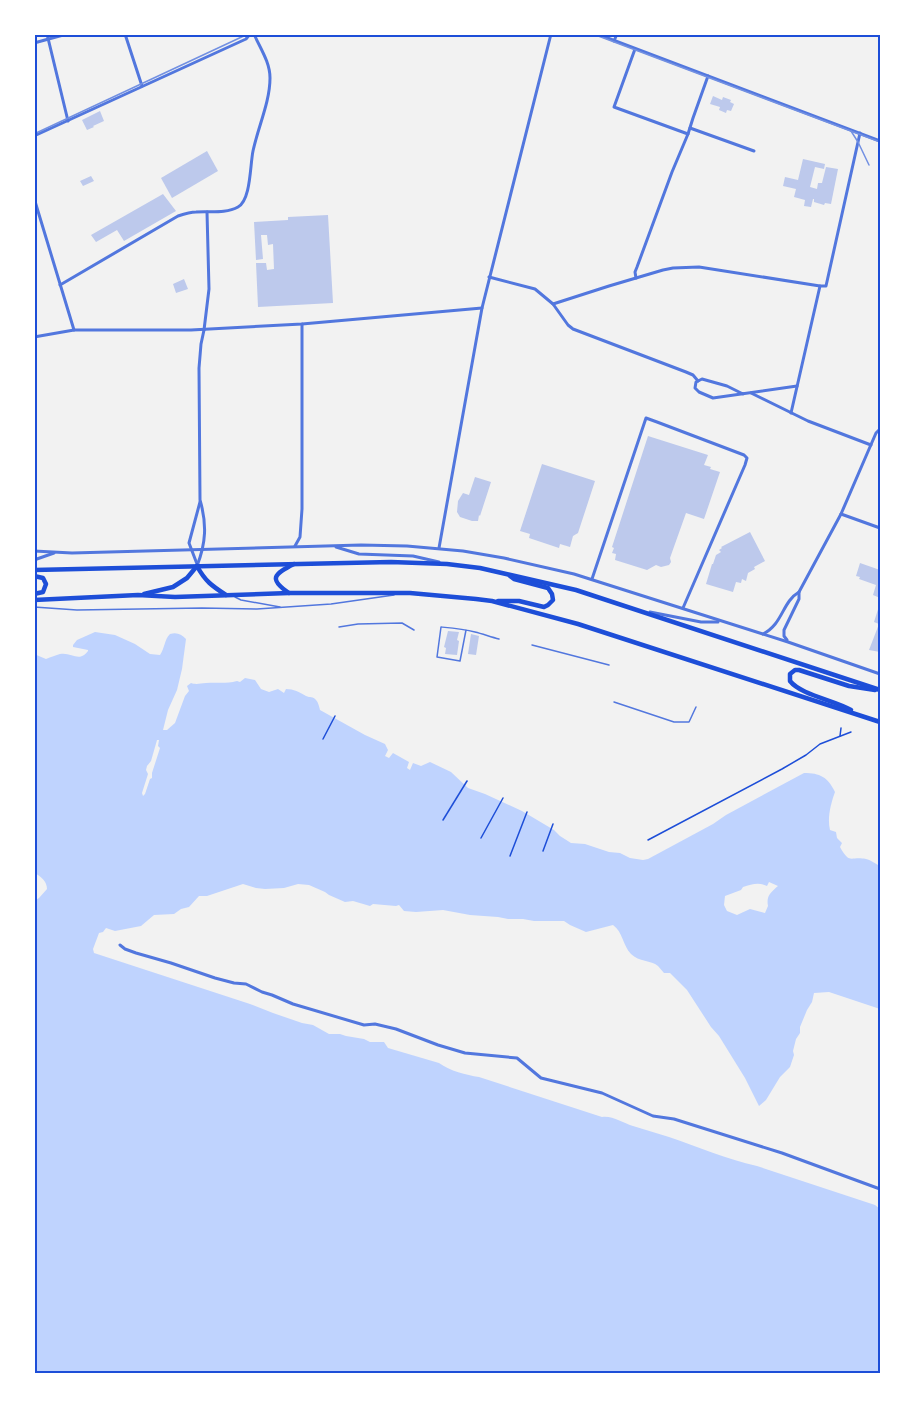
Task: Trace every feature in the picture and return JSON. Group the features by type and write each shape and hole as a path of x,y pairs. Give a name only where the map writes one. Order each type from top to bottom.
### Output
{"highway":[{"path":"34,570 391,562 480,568 576,590 880,690"},
{"path":"289,593 279,586 275,576 296,563"},
{"path":"138,595 173,587 187,578 197,566"},
{"path":"197,566 208,584 226,595"},
{"path":"492,601 519,601 544,607 553,600 548,588 514,579 506,574"},
{"path":"34,576 43,578 46,584 43,592 34,594"},
{"path":"34,600 138,595 175,597 289,593 410,593 492,601 578,624 880,722"},
{"path":"861,715 796,687 789,681 790,674 800,670 849,686 880,690"}],"street":[{"path":"47,34 68,121"},
{"path":"34,43 67,34"},
{"path":"125,34 142,86"},
{"path":"34,136 246,39 252,34 264,55 270,78 244,202 230,210 178,216 60,285"},
{"path":"438,549 482,308 551,34"},
{"path":"597,34 880,141"},
{"path":"614,41 617,34"},
{"path":"635,49 614,107 688,134"},
{"path":"636,278 635,273 708,76"},
{"path":"690,128 754,151"},
{"path":"553,304 663,270 699,267 826,286 860,133"},
{"path":"34,198 74,330"},
{"path":"197,566 204,549 204,514 200,500 199,368 209,289 207,212"},
{"path":"489,277 535,289 553,304 573,329 687,372 699,381"},
{"path":"791,413 820,286"},
{"path":"34,337 74,330 204,330 482,308"},
{"path":"294,547 300,537 302,509 302,324"},
{"path":"743,394 702,379 696,382 695,388 699,392 713,398 743,394 750,393 797,386"},
{"path":"750,393 808,421 871,445"},
{"path":"592,579 646,418 747,458 683,608"},
{"path":"788,642 784,636 784,630 799,599 799,592 841,513 876,433 880,429"},
{"path":"197,566 189,543 200,500"},
{"path":"841,513 880,528"},
{"path":"34,551 385,545 504,558 592,579 879,674"},
{"path":"331,546 359,554 413,556 447,564"},
{"path":"34,560 56,552"},
{"path":"763,634 774,628 793,596 799,592"},
{"path":"640,610 701,622 722,622"},
{"path":"120,945 136,953 215,978 246,984 293,1004 364,1025 375,1024 396,1029 465,1053 517,1058 541,1078 602,1093 653,1116 674,1119 782,1153 880,1189"}],"lane":[{"path":"34,607 77,610 284,608 410,593"},
{"path":"232,595 241,600 284,608"},
{"path":"339,627 402,623 414,630"},
{"path":"466,630 460,661 437,657 441,627 466,630 477,632 499,639"},
{"path":"532,645 609,665"},
{"path":"614,702 683,723 690,722 696,707"}],"path":[{"path":"323,739 335,716"},
{"path":"840,737 841,728"},
{"path":"648,840 782,769 820,744 851,732"},
{"path":"443,820 467,781"},
{"path":"481,838 503,798"},
{"path":"510,856 526,812"},
{"path":"543,851 553,824"}],"water":[{"path":"95,632 115,635 150,654 160,655 170,634 179,634 186,639 177,690 168,710 163,730 167,730 175,723 189,691 187,686 191,683 240,682 245,678 255,680 261,689 269,692 278,689 284,693 286,689 294,690 315,699 320,710 385,744 388,750 385,756 389,758 393,753 409,762 407,768 410,770 413,763 421,766 430,762 451,772 468,788 522,811 571,843 585,844 620,853 630,858 648,859 804,773 819,775 826,779 835,792 829,816 830,830 836,832 837,838 842,843 840,847 843,853 848,858 866,859 880,866 880,1009 829,992 814,993 796,1039 790,1067 759,1106 719,1036 687,990 670,973 664,973 655,964 631,954 619,931 613,925 586,932 564,921 508,919 443,910 404,911 399,905 373,904 370,906 353,901 345,902 309,885 298,884 284,888 265,889 243,884 207,896 199,896 189,907 174,914 154,915 141,926 115,931 106,928 99,933 93,949 94,953 313,1025 329,1034 340,1034 370,1042 384,1042 388,1048 439,1063 458,1072 602,1117 613,1118 875,1205 880,1209 880,1373 35,1373 34,901 47,889 47,886 45,881 35,873 34,654 46,659 60,654 82,656 88,650 73,647 77,640","holes":["157,740 159,740 160,748 152,778 143,796 148,774 146,770","769,882 778,886 768,897 765,913 750,909 737,915 727,911 724,905 725,896 749,885 767,886"]}],"building":[{"path":"713,96 722,100 723,97 731,100 730,102 734,104 731,111 727,110 726,113 719,110 720,107 710,104"},
{"path":"100,111 104,121 87,130 82,120"},
{"path":"207,151 218,171 172,198 161,178"},
{"path":"803,159 825,164 824,169 815,167 810,187 817,189 818,183 822,183 826,167 838,169 831,204 825,203 824,205 814,202 813,199 811,207 804,206 805,200 794,197 796,189 783,186 785,177 798,180"},
{"path":"91,176 94,181 83,186 80,181"},
{"path":"163,194 176,211 124,241 117,230 96,242 91,235"},
{"path":"328,215 333,303 258,307 256,263 266,263 267,270 274,269 273,244 268,245 267,235 261,235 263,259 256,260 254,222"},
{"path":"184,279 188,289 176,293 173,284"},
{"path":"648,436 708,455 704,465 720,472 704,519 686,513 669,565 661,567 656,565 647,570 615,560 616,554 612,553 614,548 612,547"},
{"path":"542,464 595,481 578,533 573,536 570,547 560,544 559,548 529,538 530,534 520,531"},
{"path":"475,477 491,482 478,521 472,521 460,517 457,512 458,501 463,493 469,495"},
{"path":"750,532 765,561 748,573 746,581 742,579 741,583 736,582 733,592 706,584 712,564 716,555 721,552 719,550 721,547"},
{"path":"860,563 880,570 880,598 873,595 876,585 856,576"},
{"path":"880,603 880,652 869,650 879,624 874,622"},
{"path":"448,631 459,632 457,655 445,654 446,648 444,647"},
{"path":"471,634 479,636 476,655 468,654"}],"tram line":[{"path":"34,134 248,34"},
{"path":"593,34 880,142"},
{"path":"851,131 869,165"}]}
